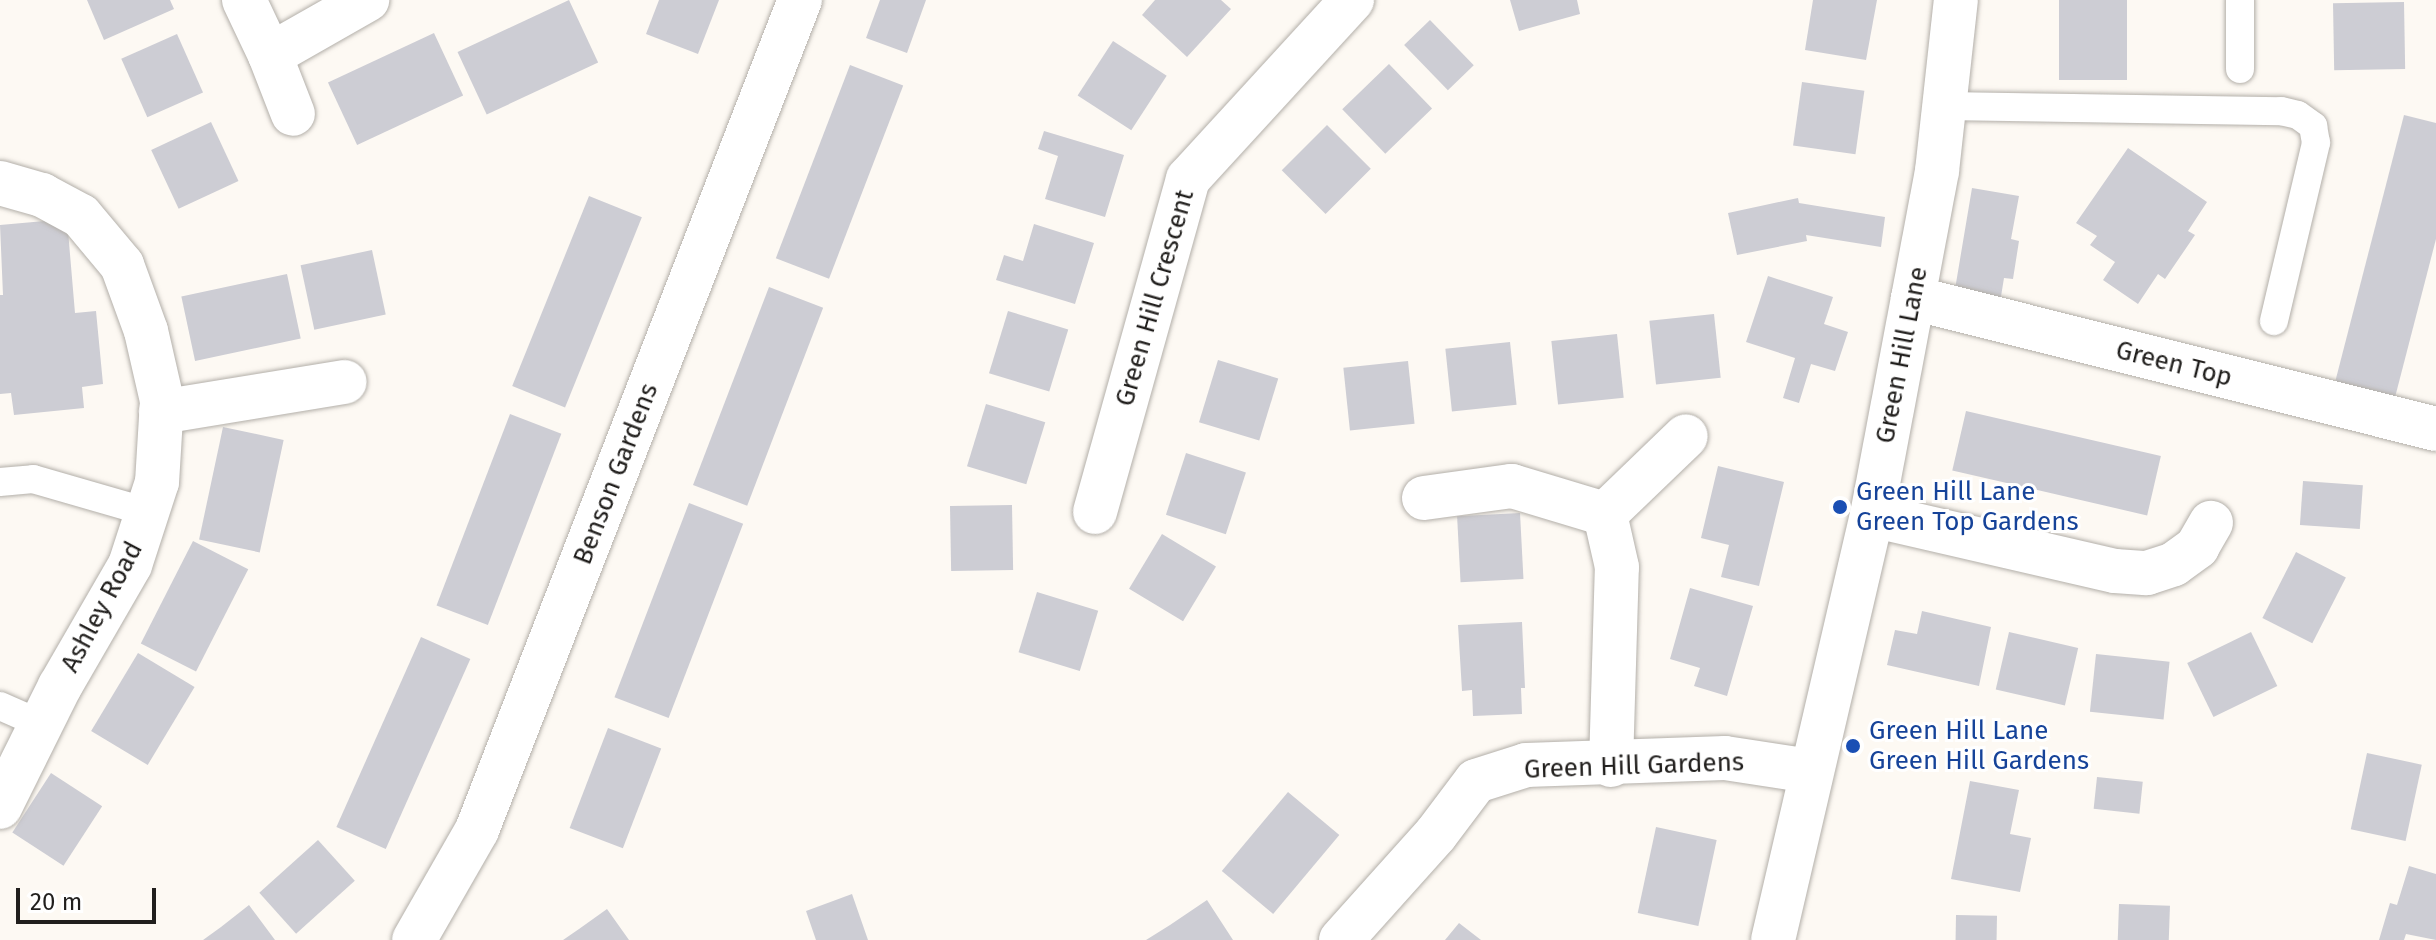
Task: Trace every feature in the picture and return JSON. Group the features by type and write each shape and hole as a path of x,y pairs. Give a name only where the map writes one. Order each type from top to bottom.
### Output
{"street":[{"path":"244,0 293,114"},
{"path":"270,55 367,0"},
{"name":"Benson Gardens","path":"414,940 477,830 800,0"},
{"name":"Green Hill Crescent","path":"1095,512 1188,179 1352,0"},
{"name":"Green Hill Lane","path":"1773,940 1872,515 1937,171 1956,0"},
{"name":"Ashley Road","path":"0,183 42,195 81,216 122,265 146,331 161,412 157,482 130,565 41,724 0,807"},
{"name":"Green Top","path":"1913,298 2436,429"},
{"path":"161,412 345,382"},
{"path":"1605,514 1686,436"},
{"path":"1424,498 1512,486 1605,514"},
{"path":"1605,514 1617,567 1611,765"},
{"path":"1872,515 2115,571 2147,573 2174,564 2197,547 2211,523"},
{"name":"Green Hill Gardens","path":"1341,940 1436,834 1476,781 1526,765 1611,765 1725,758 1810,771"}],"lane":[{"path":"2240,0 2240,69"},
{"path":"1944,106 2281,111 2298,115 2313,126 2316,143 2274,321"},
{"path":"0,482 33,479 147,512"},
{"path":"0,706 41,724"}],"building":[{"path":"87,0 170,0 174,9 104,40"},
{"path":"569,0 598,63 487,115 458,52"},
{"path":"659,0 719,0 698,54 646,34"},
{"path":"880,0 926,0 907,53 866,38"},
{"path":"1155,0 1221,0 1231,9 1187,57 1142,15"},
{"path":"1510,0 1577,0 1580,14 1519,31"},
{"path":"1813,0 1877,0 1866,60 1805,50"},
{"path":"2059,0 2127,0 2127,80 2059,80"},
{"path":"2404,2 2405,69 2334,70 2333,3"},
{"path":"1430,20 1474,65 1448,90 1404,45"},
{"path":"434,33 463,96 357,145 328,82"},
{"path":"177,34 203,92 147,117 121,59"},
{"path":"1113,41 1167,76 1131,130 1078,96"},
{"path":"1389,64 1432,109 1385,154 1342,109"},
{"path":"850,65 903,85 829,279 776,258"},
{"path":"1802,82 1864,91 1855,154 1793,145"},
{"path":"2404,115 2436,123 2436,239 2392,409 2332,394"},
{"path":"211,122 238,181 179,209 151,150"},
{"path":"1327,125 1371,169 1326,214 1282,170"},
{"path":"1044,131 1124,155 1105,217 1045,199 1058,156 1038,149"},
{"path":"2128,148 2207,202 2188,231 2195,235 2165,279 2158,274 2138,304 2103,280 2115,262 2090,245 2097,236 2076,223"},
{"path":"1972,188 2019,196 2011,239 2019,241 2013,279 2004,278 1998,315 1952,307"},
{"path":"589,196 642,217 565,407 512,386"},
{"path":"1798,198 1799,203 1885,217 1881,247 1806,235 1807,241 1737,255 1728,213"},
{"path":"67,219 75,313 96,311 103,384 82,387 84,408 14,415 11,393 0,394 0,295 3,295 0,225"},
{"path":"1034,224 1094,243 1075,304 996,280 1004,255 1023,261"},
{"path":"372,250 386,315 314,330 301,265"},
{"path":"287,274 301,339 195,361 181,296"},
{"path":"1768,276 1833,297 1824,324 1848,332 1835,371 1811,364 1799,403 1783,398 1795,358 1746,342"},
{"path":"769,287 823,308 747,506 693,485"},
{"path":"1008,311 1068,329 1049,392 989,373"},
{"path":"1714,314 1721,378 1656,384 1649,321"},
{"path":"1617,334 1624,398 1558,405 1551,341"},
{"path":"1510,342 1517,405 1452,411 1445,349"},
{"path":"1218,360 1278,378 1259,441 1199,422"},
{"path":"1408,361 1415,424 1350,430 1343,368"},
{"path":"986,404 1045,422 1026,484 967,466"},
{"path":"1966,411 2161,456 2147,515 1952,470"},
{"path":"510,414 561,434 488,625 437,605"},
{"path":"223,427 284,440 260,552 199,539"},
{"path":"1186,453 1246,472 1226,534 1166,515"},
{"path":"1718,466 1784,482 1759,586 1721,577 1729,545 1701,538"},
{"path":"2303,481 2363,485 2360,529 2300,525"},
{"path":"689,503 743,524 669,718 614,697"},
{"path":"1012,505 1013,570 951,571 950,506"},
{"path":"1520,513 1523,579 1461,582 1457,516"},
{"path":"1162,534 1216,566 1183,621 1129,589"},
{"path":"193,541 248,569 196,672 141,643"},
{"path":"2296,552 2346,577 2312,643 2262,618"},
{"path":"1690,588 1753,606 1727,696 1694,686 1700,668 1670,659"},
{"path":"1037,592 1098,611 1080,671 1019,652"},
{"path":"1922,611 1991,627 1979,686 1887,665 1895,630 1917,634"},
{"path":"1522,622 1525,688 1521,688 1522,714 1473,716 1472,690 1462,691 1458,625"},
{"path":"2009,632 2078,648 2065,705 1996,689"},
{"path":"2251,632 2277,686 2213,717 2187,663"},
{"path":"421,637 470,659 386,849 336,827"},
{"path":"138,653 195,687 148,765 91,731"},
{"path":"2096,654 2170,662 2164,719 2090,712"},
{"path":"608,728 661,748 623,848 570,828"},
{"path":"2367,753 2422,765 2406,841 2351,829"},
{"path":"51,773 102,806 63,866 12,833"},
{"path":"2097,777 2143,782 2139,814 2094,809"},
{"path":"1970,781 2019,790 2010,834 2031,838 2020,892 1951,879"},
{"path":"1288,792 1339,835 1273,914 1222,871"},
{"path":"1656,827 1717,840 1698,926 1638,913"},
{"path":"318,840 355,881 296,934 259,893"},
{"path":"2409,866 2436,874 2436,940 2406,934 2404,940 2379,940 2390,903 2397,905"},
{"path":"852,894 868,940 816,940 806,911"},
{"path":"1207,900 1233,940 1146,940 1170,925"},
{"path":"2119,904 2170,906 2169,940 2118,940"},
{"path":"249,905 275,940 203,940 221,927"},
{"path":"607,909 629,940 563,940 579,929"},
{"path":"1956,915 1997,916 1997,940 1956,940"},
{"path":"1459,923 1481,940 1445,940"}],"place":[{"name":"Green Hill Lane Green Top Gardens","path":"1840,507"},
{"name":"Green Hill Lane Green Hill Gardens","path":"1853,746"}]}
